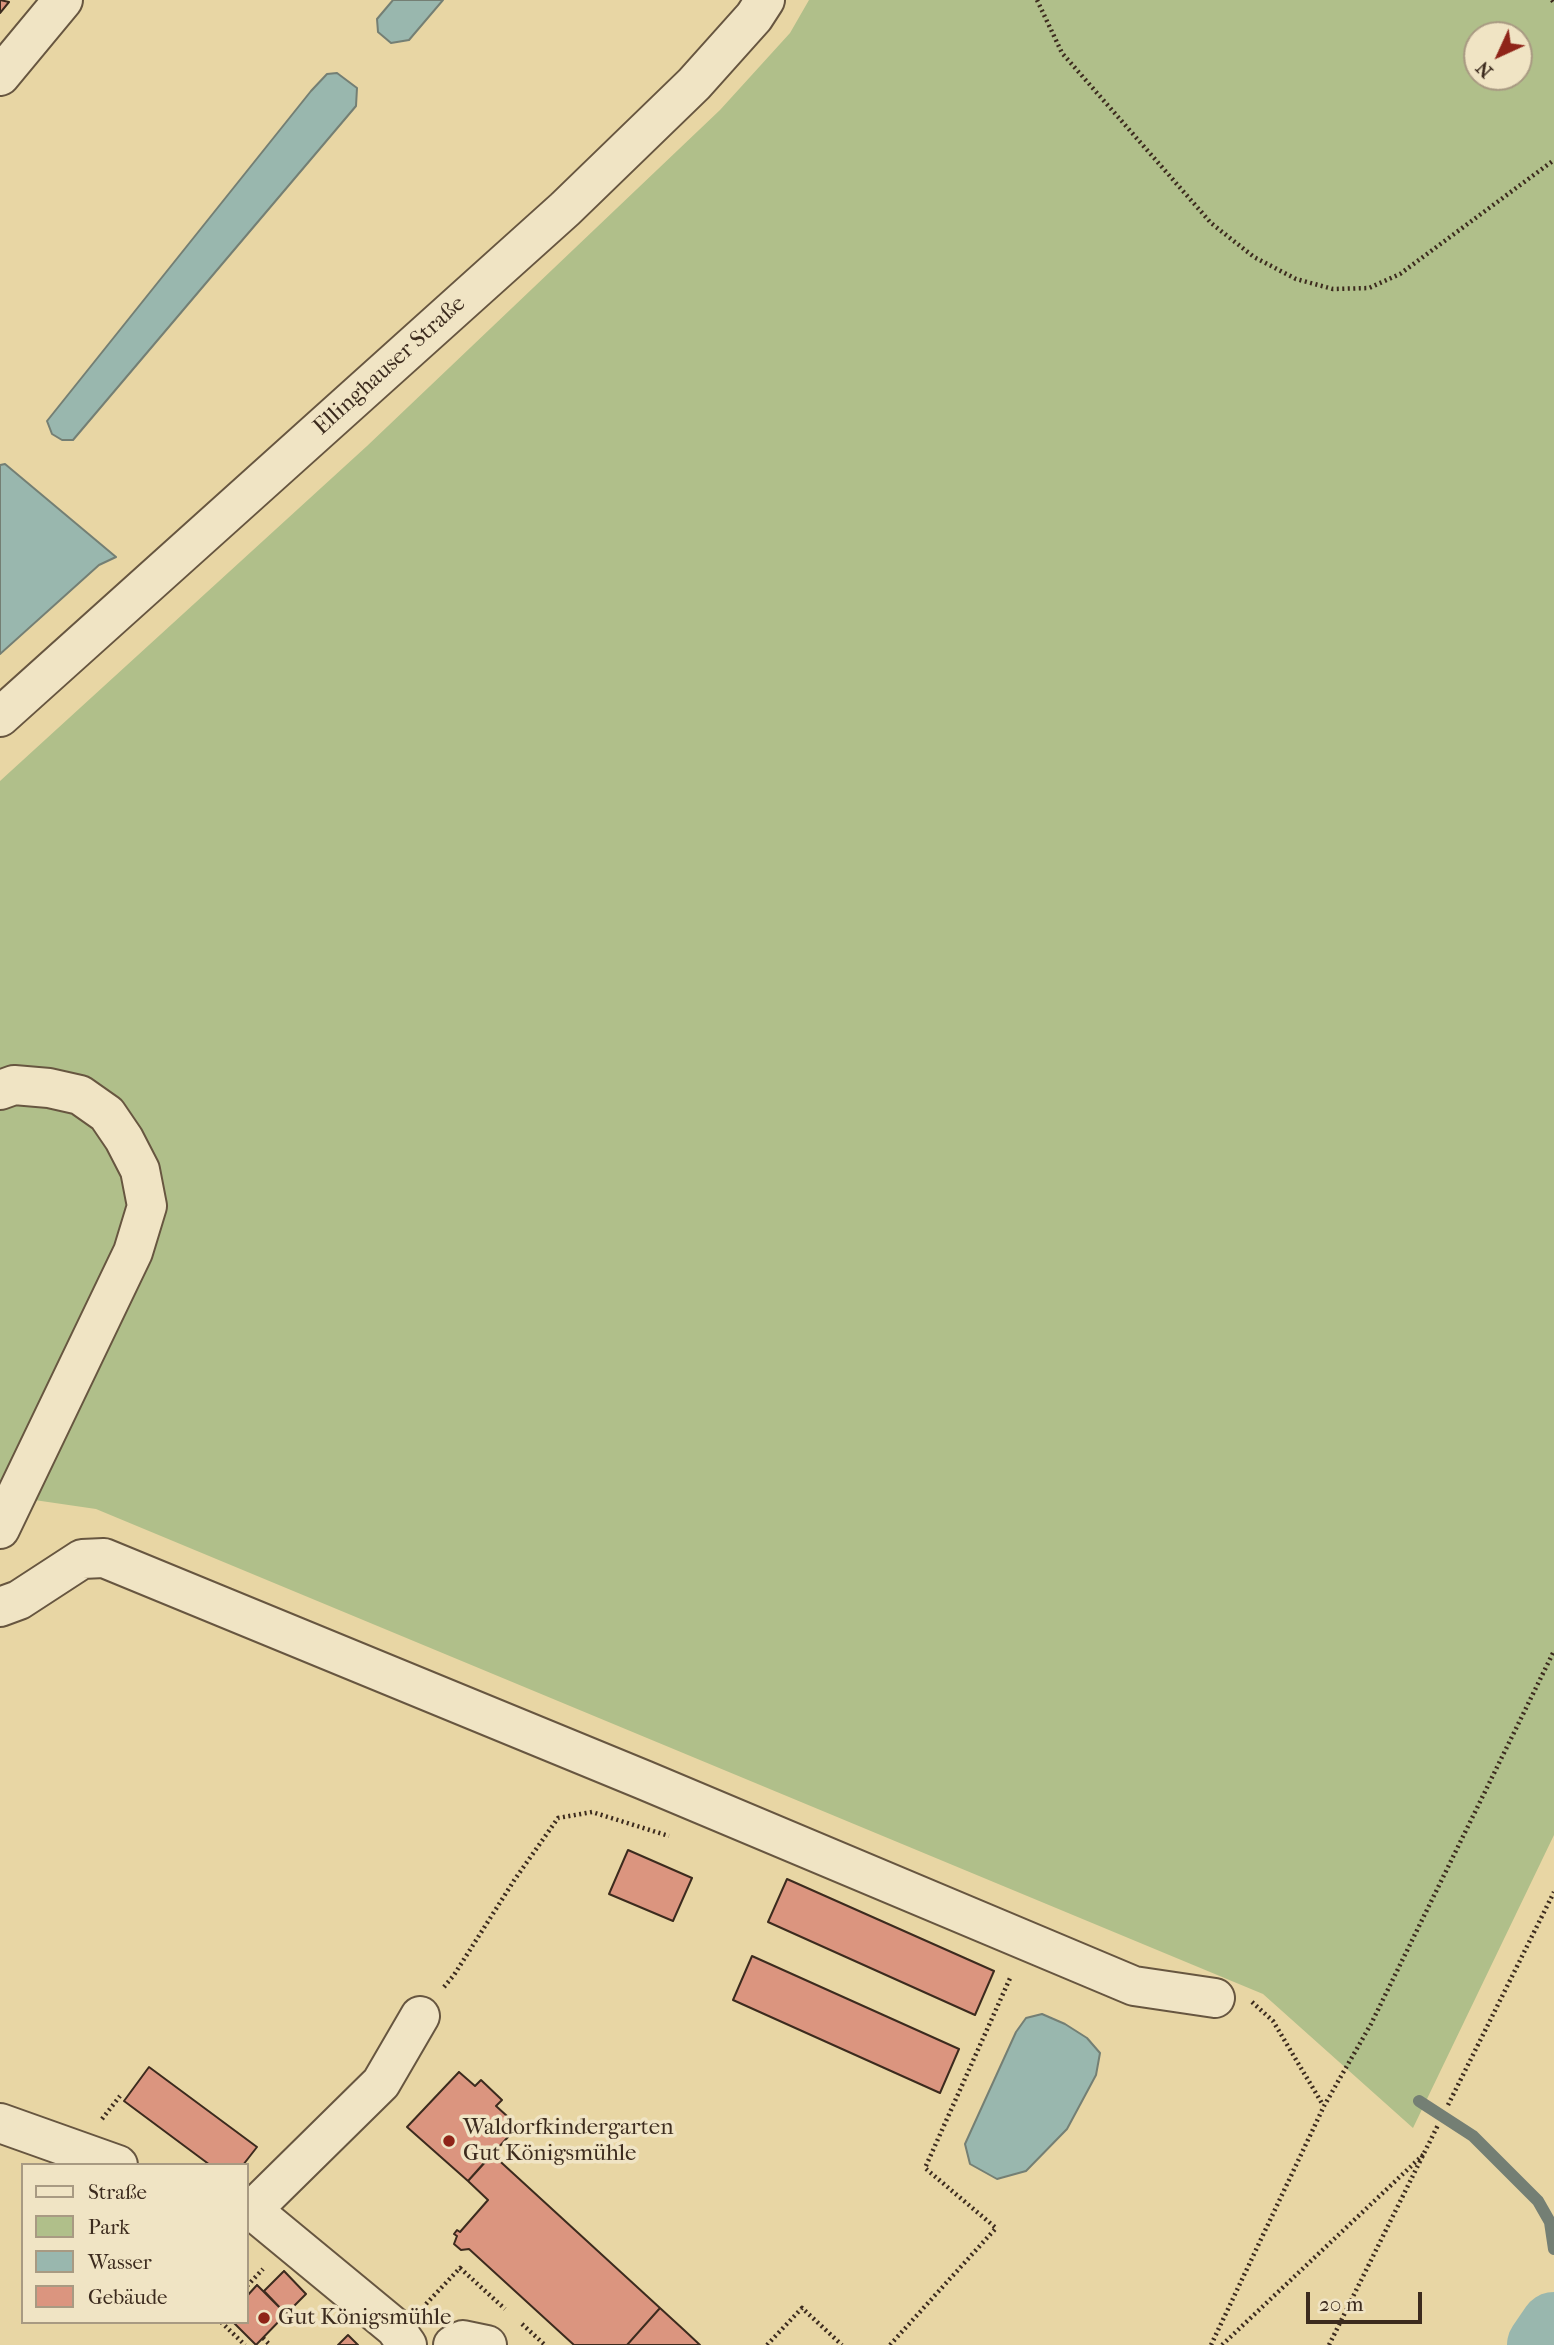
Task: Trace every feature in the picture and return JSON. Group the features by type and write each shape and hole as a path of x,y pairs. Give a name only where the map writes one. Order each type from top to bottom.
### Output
{"street":[{"path":"0,76 63,0"},
{"name":"Ellinghauser Straße","path":"0,717 565,209 695,84 754,17 765,0"},
{"path":"0,1090 14,1085 49,1088 80,1095 107,1114 140,1170 147,1206 134,1252 0,1529"},
{"path":"0,1607 19,1600 82,1559 104,1558 706,1806 1133,1986 1215,1998"},
{"path":"407,2345 395,2328 249,2209 381,2083 420,2016"},
{"path":"0,2123 112,2163"},
{"path":"453,2345 463,2340 487,2345"}],"path":[{"path":"1037,0 1062,53 1211,223 1254,257 1296,279 1333,289 1369,288 1400,274 1554,160"},
{"path":"1211,2345 1324,2106 1371,2024 1554,1651"},
{"path":"420,2016 454,1975 514,1879 558,1818 592,1812 671,1836 695,1825 706,1806"},
{"path":"1448,2105 1554,1892"},
{"path":"890,2345 996,2228 925,2168 1027,1941"},
{"path":"1215,1998 1255,2002 1273,2021 1324,2106"},
{"path":"1329,2345 1438,2125"},
{"path":"1222,2345 1424,2154"},
{"path":"422,2307 460,2268 507,2311"},
{"path":"767,2345 802,2308 842,2345"},
{"path":"516,2319 545,2345"},
{"path":"223,2324 245,2345"},
{"path":"263,2338 270,2345"}],"green space":[{"path":"809,0 1554,0 1554,1835 1413,2128 1263,1994 96,1509 0,1495 0,781 367,446 720,110 790,33"}],"water":[{"path":"393,0 443,0 409,40 391,43 378,32 377,19"},
{"path":"337,73 357,88 356,106 73,440 62,440 52,434 47,421 311,91 327,74"},
{"path":"5,464 116,557 99,565 0,654 0,465"},
{"path":"1042,2014 1087,2038 1100,2053 1096,2075 1067,2129 1026,2171 997,2179 970,2164 965,2144 1016,2032 1026,2018"}],"building":[{"path":"0,0 9,2 0,13"},
{"path":"628,1850 692,1878 673,1921 609,1894"},
{"path":"787,1879 994,1971 975,2015 768,1922"},
{"path":"752,1956 959,2049 940,2093 733,2000"},
{"path":"149,2067 257,2147 245,2163 207,2163 124,2101"},
{"path":"459,2072 475,2086 481,2080 502,2100 496,2106 518,2126 468,2181 407,2127"},
{"path":"492,2154 660,2308 627,2345 574,2345 469,2249 461,2250 454,2244 457,2230 460,2232 488,2200 468,2181"},
{"path":"284,2271 306,2294 286,2314 264,2291"},
{"name":"Gut Königsmühle","path":"257,2285 286,2314 256,2345 235,2324 248,2324 248,2295"},
{"path":"660,2308 684,2330 700,2345 627,2345"},
{"path":"348,2335 358,2345 338,2345"}],"waterway":[{"path":"1419,2101 1473,2136 1538,2201 1550,2222 1554,2249"},
{"path":"1541,2345 1554,2326"}],"place":[{"name":"Waldorfkindergarten Gut Königsmühle","path":"449,2141"},
{"name":"Gut Königsmühle","path":"264,2318"}]}
